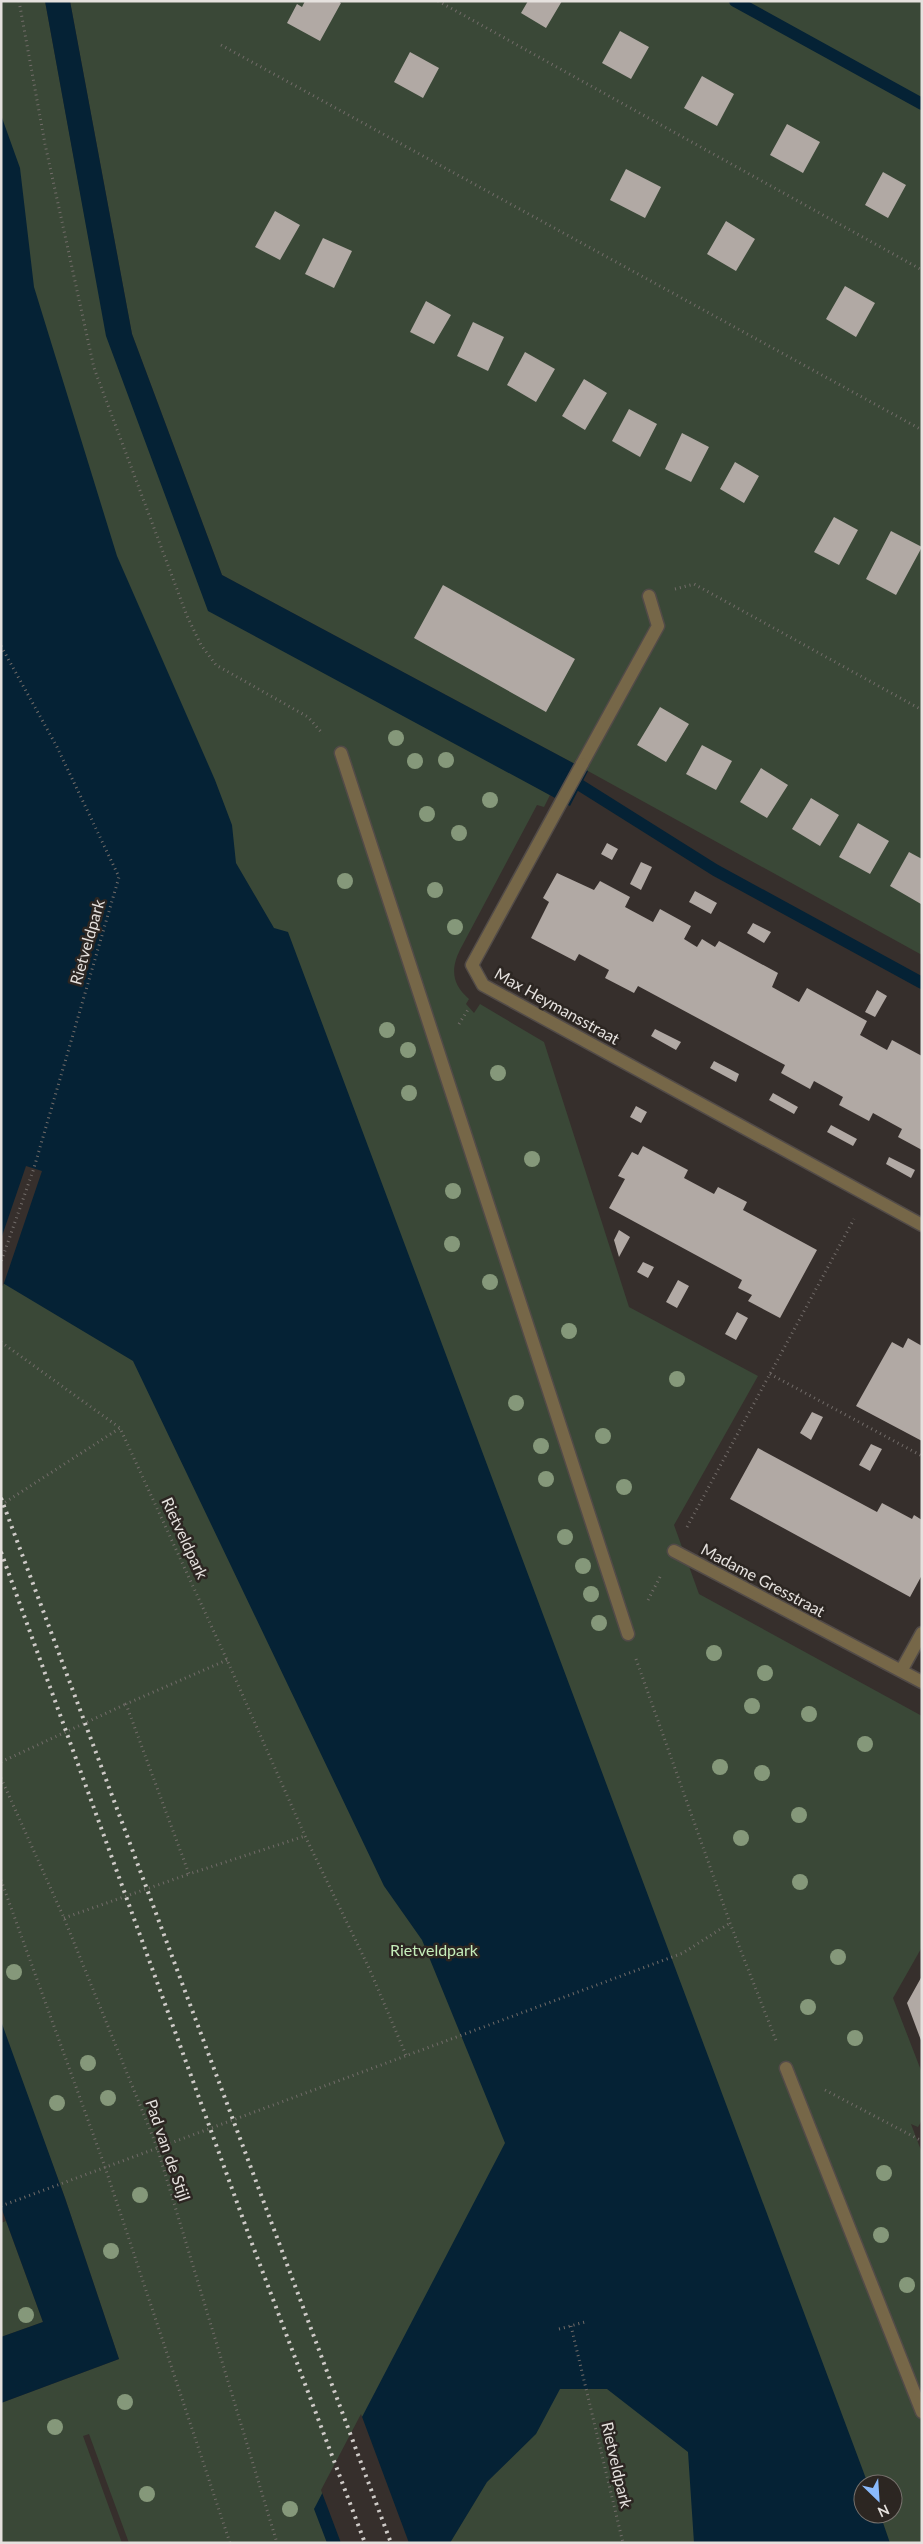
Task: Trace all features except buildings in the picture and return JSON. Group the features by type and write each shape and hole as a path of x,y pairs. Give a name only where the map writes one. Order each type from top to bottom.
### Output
{"street":[{"name":"Max Heymansstraat","path":"649,596 658,626 472,964 483,985 922,1225"},
{"path":"341,753 628,1634"},
{"name":"Madame Gresstraat","path":"674,1550 922,1682"},
{"path":"901,1671 922,1633"},
{"path":"786,2068 922,2412"}],"path":[{"path":"19,1 45,144 94,368 187,616 201,645 216,664 308,717 341,753"},
{"path":"438,1 922,270"},
{"path":"221,45 922,430"},
{"path":"649,596 694,584 922,710"},
{"name":"Rietveldpark","path":"1,646 57,747 119,877 34,1168 1,1262"},
{"path":"440,1057 483,985"},
{"path":"867,1195 628,1634 730,1923 786,2068 922,2141"},
{"name":"Rietveldpark","path":"1,1342 120,1428 227,1660 305,1836 369,1968 406,2056"},
{"path":"770,1374 922,1456"},
{"path":"1,1505 120,1428"},
{"path":"1,1762 227,1660"},
{"path":"126,1704 189,1874"},
{"name":"Pad van de Stijl","path":"1,1778 64,1918 157,2147 277,2543"},
{"path":"64,1918 305,1836"},
{"path":"1,1880 105,2167 230,2543"},
{"path":"1,2206 683,1953 730,1923"},
{"path":"559,2328 585,2322"},
{"name":"Rietveldpark","path":"571,2326 623,2543"}],"green space":[{"name":"Rietveldpark","path":"1,1 45,1 96,278 206,579 550,795 544,807 537,805 458,953 454,974 458,987 469,999 466,1004 474,1013 480,1004 544,1042 629,1307 758,1376 674,1525 699,1594 922,1716 922,1947 893,1998 922,2073 922,2120 918,2127 911,2124 922,2153 922,2543 129,2543 89,2434 83,2436 122,2543 1,2543 1,2403 119,2359 65,2198 1,2026"},
{"path":"70,1 922,1 922,955 588,771 222,575 132,334"},
{"path":"6,2221 43,2322 1,2337 1,2223"}],"water":[{"path":"45,1 70,1 132,334 222,575 588,771 570,806 208,611 106,336"},
{"path":"1,115 20,168 34,287 117,556 215,780 232,825 236,863 274,928 288,932 864,2474 853,2474 853,2524 883,2524 890,2543 694,2543 688,2452 607,2389 560,2389 536,2434 487,2482 450,2543 327,2543 314,2509 505,2143 422,1940 384,1886 133,1361 1,1282"},
{"path":"1,2021 65,2198 119,2359 1,2403 1,2337 43,2322 1,2207"}],"pier":[{"path":"26,1166 42,1171 3,1286 1,1284 1,1239"},
{"path":"361,2414 409,2543 341,2543 321,2490"}],"waterway":[{"path":"735,1 922,104"},
{"path":"567,777 715,870 922,983"}],"railway":[{"path":"1,1498 391,2543"},
{"path":"1,1552 251,2241 365,2543"}]}
